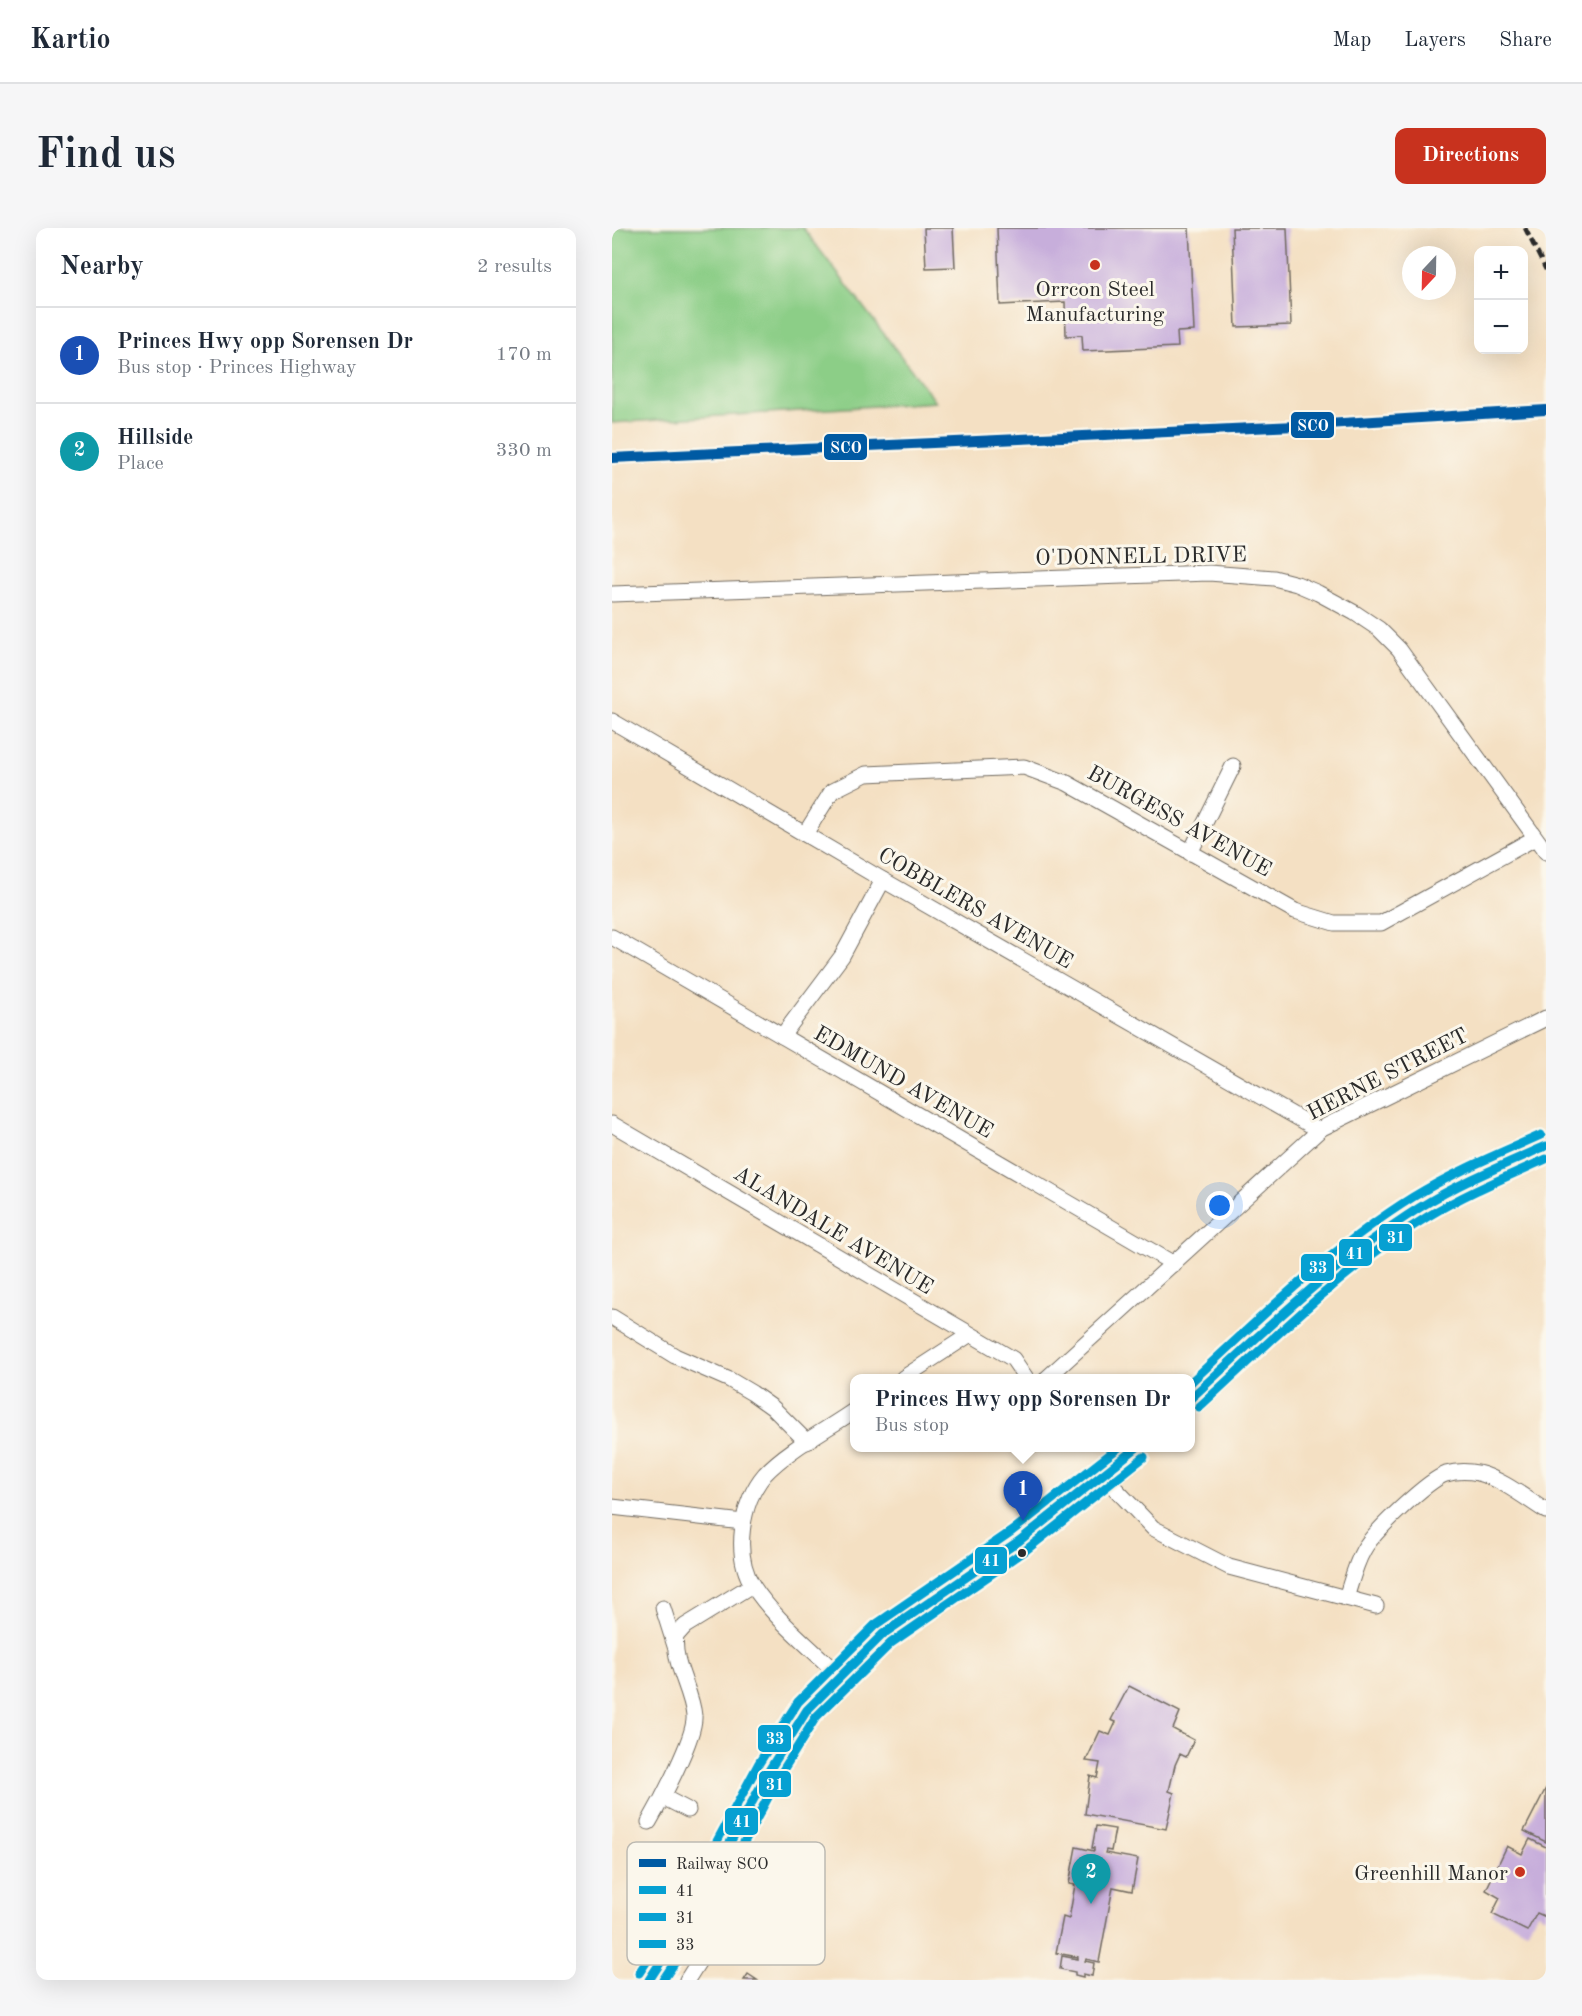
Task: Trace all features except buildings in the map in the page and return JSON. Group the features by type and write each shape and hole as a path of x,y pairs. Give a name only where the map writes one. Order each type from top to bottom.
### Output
{"main road":[{"path":"1195,1394 1336,1266 1369,1241 1448,1191 1480,1174 1546,1146"},
{"path":"730,1842 793,1731 807,1710 839,1676 883,1634 1019,1541 1131,1452"},
{"path":"649,1980 658,1965"}],"street":[{"name":"O'DONNELL DRIVE","path":"612,594 1209,573 1274,578 1318,593 1379,629 1399,649 1546,852"},
{"name":"COBBLERS AVENUE","path":"612,721 883,880 1319,1130"},
{"path":"1191,853 1233,766"},
{"name":"BURGESS AVENUE","path":"805,834 832,791 866,774 1024,767 1067,783 1295,911 1334,923 1381,923 1535,838"},
{"path":"782,1036 842,956 883,880"},
{"name":"EDMUND AVENUE","path":"612,937 1174,1264"},
{"name":"HERNE STREET","path":"1051,1374 1319,1130 1546,1018"},
{"name":"ALANDALE AVENUE","path":"612,1124 1013,1359 1023,1374"},
{"path":"612,1317 675,1356 752,1393 773,1408 807,1442"},
{"path":"909,1374 969,1335"},
{"path":"839,1676 780,1617 752,1585 743,1556 743,1522 754,1492 765,1475 780,1461 850,1413"},
{"path":"1346,1598 1362,1552 1369,1540 1415,1496 1447,1474 1480,1473 1546,1511"},
{"path":"1103,1476 1142,1519 1164,1535 1237,1570 1376,1606"},
{"path":"612,1507 743,1522"},
{"path":"675,1646 676,1636 680,1630 752,1585"},
{"path":"649,1822 663,1797 694,1722 694,1715 663,1608"},
{"path":"663,1797 688,1810"},
{"path":"687,1980 696,1965"}],"green space":[{"path":"612,228 803,228 936,402 612,423"}],"railway":[{"path":"1525,228 1546,270"}],"rail line":[{"name":"SCO","path":"612,458 1296,426 1546,410"}],"transit line":[{"name":"33","path":"1195,1378 1298,1284 1383,1217 1444,1179 1541,1135"},
{"name":"41","path":"1195,1394 1329,1274 1388,1229 1450,1190 1546,1146"},
{"name":"31","path":"1199,1407 1308,1306 1396,1237 1456,1201 1546,1159"},
{"name":"33","path":"717,1842 759,1763 798,1702 875,1625 1012,1531 1113,1452"},
{"name":"41","path":"730,1842 770,1769 807,1710 883,1634 1019,1541 1131,1452"},
{"name":"31","path":"744,1842 780,1775 816,1717 891,1643 1026,1550 1144,1457"},
{"name":"33","path":"639,1973 644,1965"},
{"name":"41","path":"649,1980 659,1965"},
{"name":"31","path":"663,1980 673,1965"}],"place":[{"name":"Orrcon Steel Manufacturing","path":"1095,265"},
{"name":"Princes Hwy opp Sorensen Dr","path":"1023,1521"},
{"name":"Greenhill Manor","path":"1520,1872"},
{"name":"Hillside","path":"1091,1904"}]}
